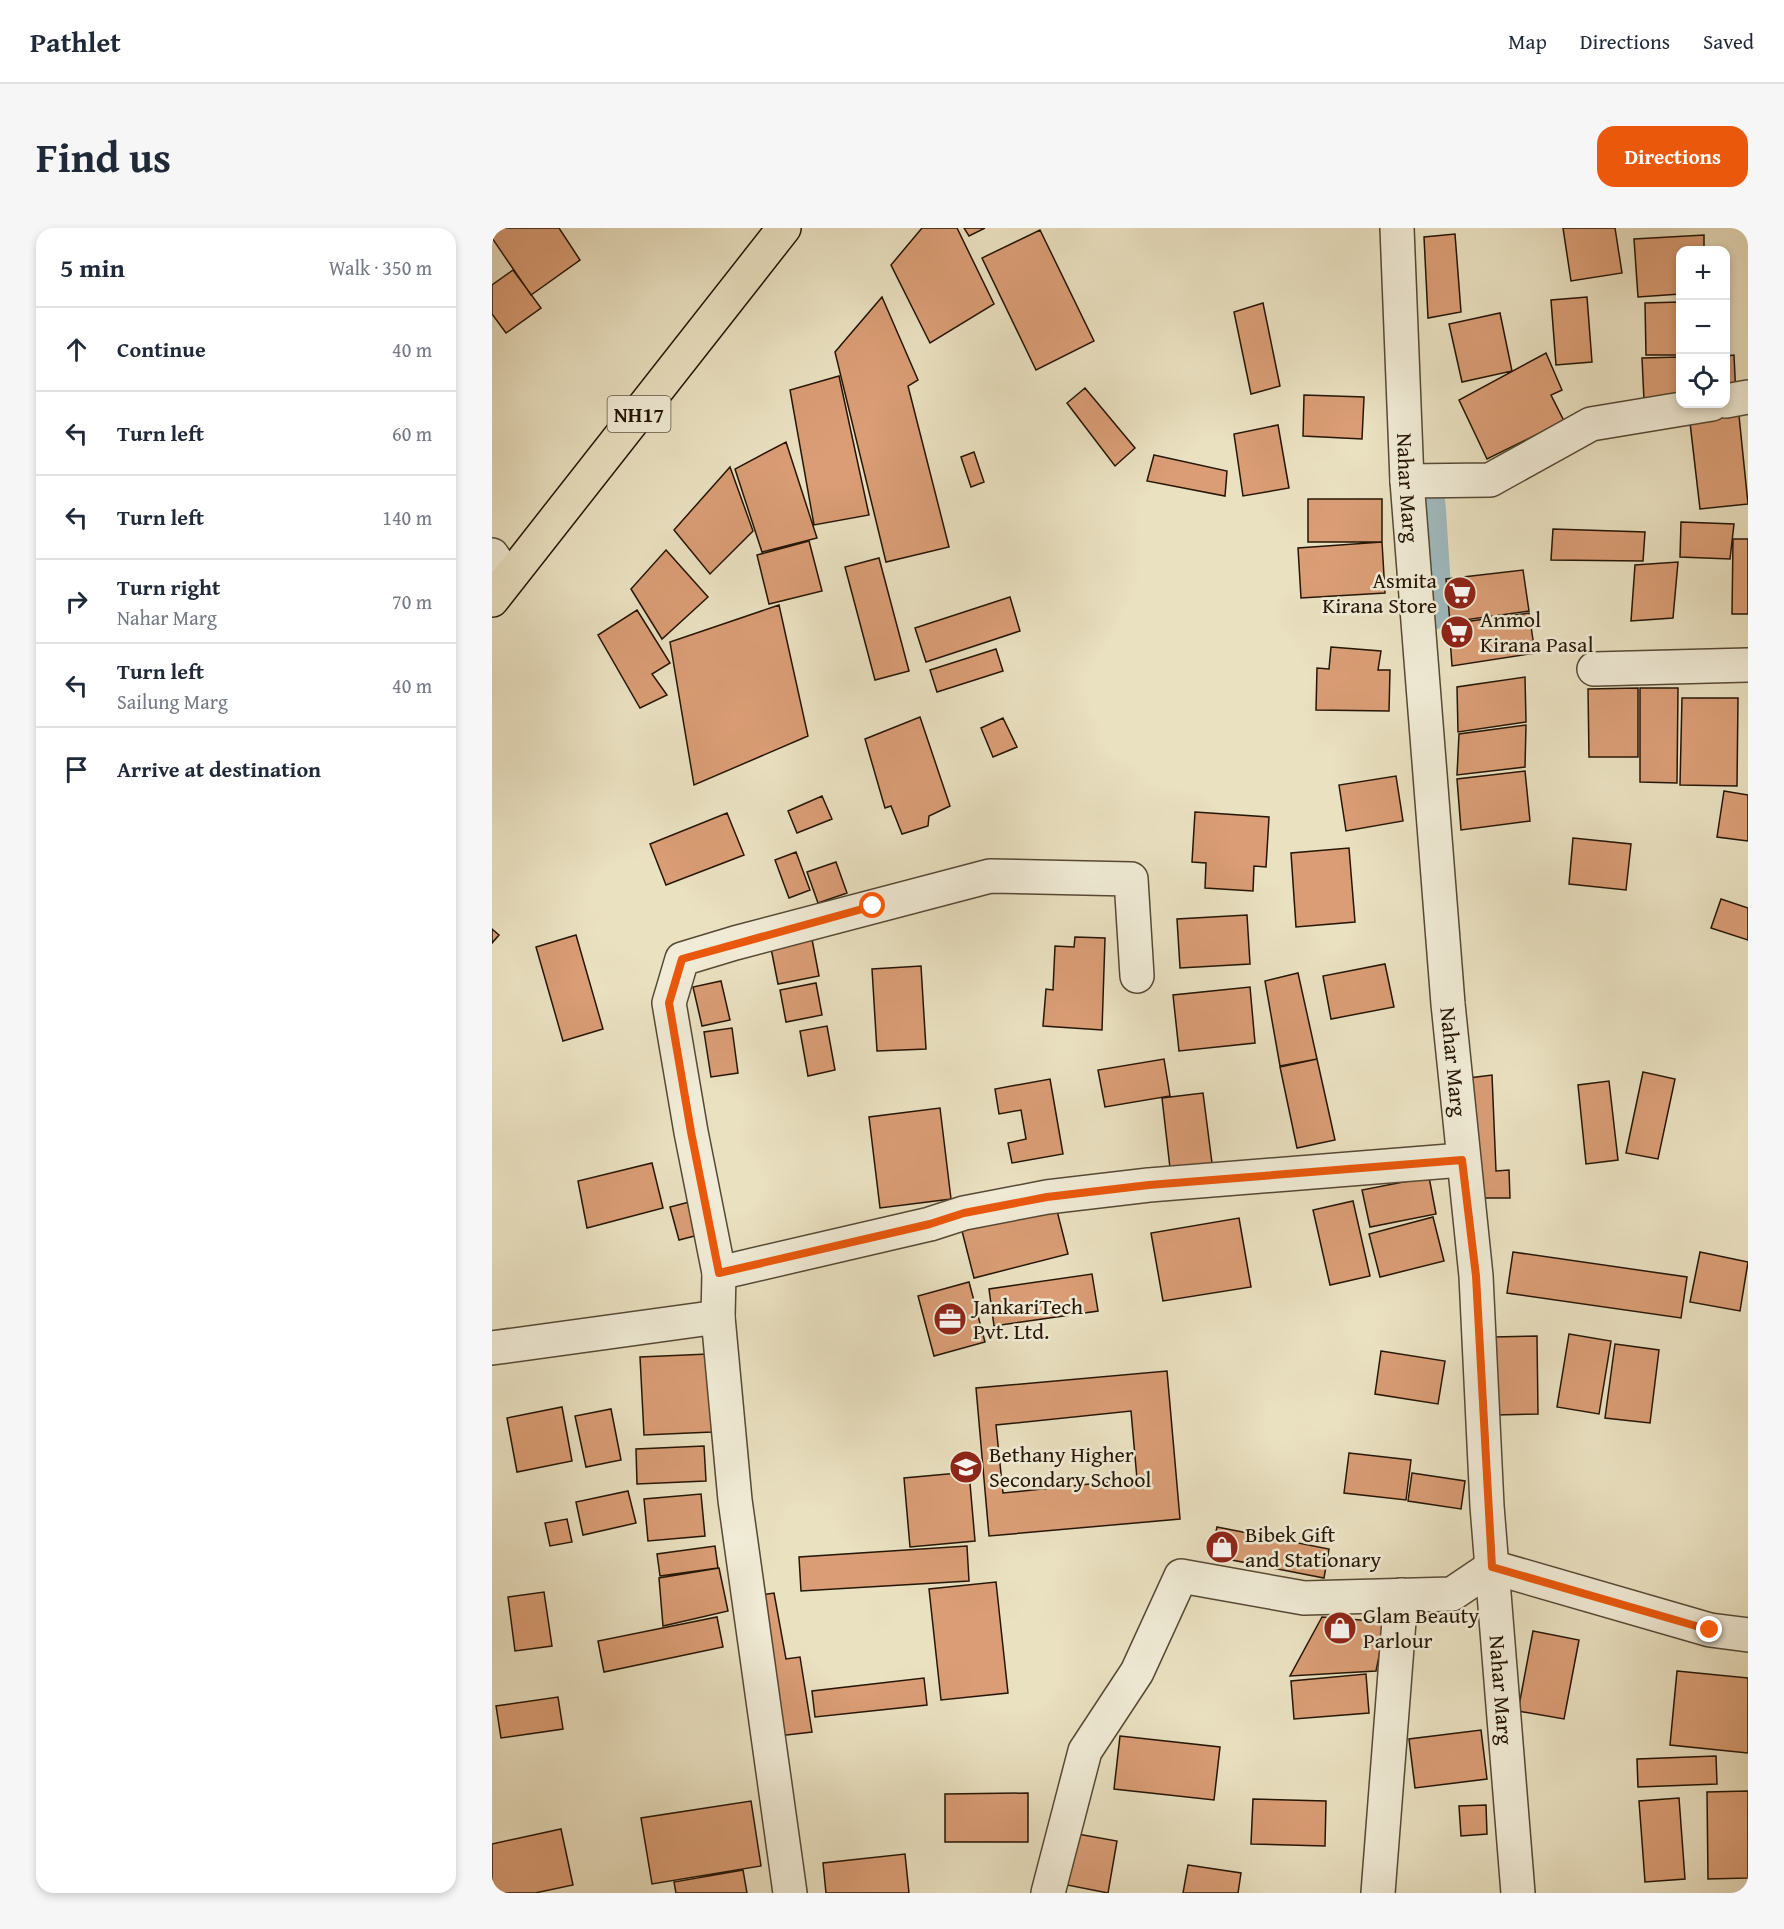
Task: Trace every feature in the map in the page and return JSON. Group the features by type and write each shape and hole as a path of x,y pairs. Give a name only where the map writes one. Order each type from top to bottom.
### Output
{"highway":[{"name":"NH17","path":"497,578 784,228"}],"street":[{"name":"Nahar Marg","path":"1397,228 1407,481 1448,1004 1462,1160 1476,1276 1502,1570 1518,1893"},
{"path":"1730,400 1748,398"},
{"path":"1407,481 1490,480 1591,424 1688,408"},
{"path":"1594,669 1748,665"},
{"path":"790,1893 735,1500 718,1317 719,1273 691,1132 669,1003 682,959 990,876 1131,879 1137,976"},
{"path":"719,1273 930,1224 964,1213 1047,1197 1149,1185 1462,1160"},
{"path":"492,1348 718,1317"},
{"path":"1048,1893 1085,1751 1137,1672 1181,1576 1304,1598 1452,1594 1502,1570 1710,1630 1748,1635"},
{"path":"1378,1893 1401,1595"}],"building":[{"path":"492,228 559,228 580,260 531,295 492,238"},
{"path":"922,228 957,228 994,304 930,343 891,265"},
{"path":"964,228 985,228 969,236"},
{"path":"1563,228 1615,228 1622,273 1571,281"},
{"path":"1040,230 1094,341 1036,370 982,258"},
{"path":"1455,234 1461,312 1428,318 1424,237"},
{"path":"1704,235 1704,246 1676,246 1676,294 1638,297 1634,239"},
{"path":"513,270 541,308 506,333 492,314 492,285"},
{"path":"882,297 918,380 908,386 949,547 886,562 835,352"},
{"path":"1587,297 1592,362 1556,365 1551,300"},
{"path":"1676,302 1676,355 1646,355 1645,303"},
{"path":"1263,303 1280,386 1251,394 1234,312"},
{"path":"1500,313 1512,371 1462,382 1449,324"},
{"path":"1546,353 1562,390 1551,395 1564,421 1487,459 1459,400"},
{"path":"1734,355 1736,398 1730,398 1730,356"},
{"path":"1676,357 1676,400 1644,401 1642,358"},
{"path":"839,376 869,515 814,525 790,390"},
{"path":"1085,388 1135,448 1115,466 1067,403"},
{"path":"1304,395 1364,397 1362,439 1303,436"},
{"path":"1738,406 1748,504 1700,509 1689,414"},
{"path":"1278,425 1289,488 1243,496 1234,434"},
{"path":"786,442 817,538 762,552 735,469"},
{"path":"974,452 984,482 971,487 961,457"},
{"path":"1154,455 1227,471 1225,496 1147,481"},
{"path":"730,467 753,531 710,574 674,530"},
{"path":"1308,499 1382,499 1382,542 1308,542"},
{"path":"1681,522 1734,524 1730,559 1680,557"},
{"path":"1553,529 1645,532 1643,561 1551,560"},
{"path":"1733,539 1748,539 1748,614 1732,614"},
{"path":"809,541 822,591 769,604 757,555"},
{"path":"1382,542 1385,593 1301,598 1298,548"},
{"path":"666,550 708,597 662,639 631,589"},
{"path":"879,558 909,671 875,680 845,567"},
{"path":"1678,562 1673,618 1631,621 1635,565"},
{"path":"1523,570 1529,611 1450,622 1446,579"},
{"path":"1010,597 1020,631 926,662 915,628"},
{"path":"779,605 808,736 694,785 670,642"},
{"path":"637,610 670,663 652,674 667,695 640,708 598,635"},
{"path":"1529,613 1535,653 1452,666 1449,624"},
{"path":"1331,647 1381,651 1378,670 1390,670 1389,711 1316,710 1317,668 1329,669"},
{"path":"996,649 1003,671 937,692 930,670"},
{"path":"1525,677 1526,722 1458,732 1457,687"},
{"path":"1638,688 1638,757 1589,757 1588,689"},
{"path":"1640,688 1678,688 1677,783 1640,782"},
{"path":"1682,698 1738,698 1737,786 1680,785"},
{"path":"920,717 950,806 929,816 928,826 902,834 891,806 885,808 865,739"},
{"path":"1003,718 1017,747 993,757 981,728"},
{"path":"1526,725 1525,767 1457,775 1459,734"},
{"path":"1525,771 1530,821 1461,830 1457,779"},
{"path":"1396,776 1403,821 1346,831 1339,785"},
{"path":"1724,791 1748,795 1748,841 1717,837"},
{"path":"822,796 832,819 797,833 788,811"},
{"path":"1195,812 1269,817 1266,867 1254,866 1253,891 1205,888 1206,863 1192,862"},
{"path":"727,813 744,855 666,885 650,844"},
{"path":"1573,838 1631,844 1626,890 1569,884"},
{"path":"1349,848 1355,922 1296,927 1291,853"},
{"path":"796,852 810,890 789,898 775,860"},
{"path":"836,862 847,893 818,903 807,872"},
{"path":"1721,899 1748,908 1748,940 1711,928"},
{"path":"1247,915 1250,964 1180,968 1177,919"},
{"path":"492,929 499,935 492,943"},
{"path":"811,934 819,976 778,984 770,943"},
{"path":"576,935 603,1029 563,1041 536,947"},
{"path":"1075,937 1105,938 1102,1030 1043,1026 1046,989 1053,990 1055,946 1074,947"},
{"path":"1385,964 1394,1007 1331,1019 1323,976"},
{"path":"921,966 926,1049 877,1051 872,969"},
{"path":"1298,973 1317,1059 1280,1066 1265,981"},
{"path":"721,981 730,1020 702,1026 693,987"},
{"path":"816,983 822,1015 786,1022 780,990"},
{"path":"1250,987 1255,1043 1179,1051 1173,995"},
{"path":"827,1026 835,1070 808,1076 800,1031"},
{"path":"732,1028 738,1073 711,1077 704,1032"},
{"path":"1164,1059 1170,1096 1105,1107 1098,1070"},
{"path":"1317,1059 1335,1140 1297,1148 1280,1067"},
{"path":"1643,1072 1675,1079 1658,1159 1626,1153"},
{"path":"1492,1075 1496,1171 1509,1170 1510,1198 1478,1198 1469,1078"},
{"path":"1050,1079 1063,1154 1012,1163 1008,1143 1026,1139 1021,1110 999,1114 995,1089"},
{"path":"1609,1081 1618,1160 1586,1164 1578,1085"},
{"path":"1203,1093 1212,1163 1170,1168 1162,1098"},
{"path":"940,1108 951,1199 880,1208 869,1117"},
{"path":"652,1163 663,1208 587,1228 578,1181"},
{"path":"1429,1177 1436,1214 1370,1227 1362,1190"},
{"path":"697,1200 706,1233 679,1240 670,1207"},
{"path":"1353,1201 1370,1276 1330,1285 1313,1210"},
{"path":"1055,1203 1068,1254 974,1278 961,1227"},
{"path":"1433,1217 1444,1261 1380,1277 1369,1234"},
{"path":"1239,1218 1251,1287 1163,1301 1151,1233"},
{"path":"1513,1252 1687,1277 1681,1318 1507,1293"},
{"path":"1700,1252 1748,1262 1740,1311 1690,1302"},
{"path":"1092,1274 1098,1311 994,1326 989,1289"},
{"path":"969,1282 985,1342 934,1356 918,1296"},
{"path":"1569,1334 1611,1341 1599,1414 1557,1407"},
{"path":"1537,1336 1538,1414 1496,1415 1494,1337"},
{"path":"1615,1344 1659,1350 1650,1423 1605,1418"},
{"path":"1381,1351 1445,1361 1438,1404 1375,1394"},
{"path":"708,1354 712,1432 644,1435 640,1357"},
{"path":"1167,1371 1180,1519 989,1536 976,1388","holes":["1131,1411 1137,1479 1003,1493 996,1425"]},
{"path":"562,1407 572,1461 517,1472 507,1418"},
{"path":"611,1409 621,1460 586,1467 575,1416"},
{"path":"704,1446 706,1481 637,1484 636,1449"},
{"path":"1349,1453 1411,1460 1406,1500 1344,1493"},
{"path":"969,1472 975,1541 910,1547 904,1478"},
{"path":"1412,1473 1465,1481 1461,1509 1408,1501"},
{"path":"628,1491 636,1523 583,1535 576,1502"},
{"path":"701,1494 705,1536 648,1541 644,1499"},
{"path":"567,1519 572,1542 550,1546 545,1523"},
{"path":"1217,1527 1329,1549 1324,1578 1211,1556"},
{"path":"715,1546 718,1568 660,1576 657,1554"},
{"path":"967,1546 969,1581 801,1591 799,1557"},
{"path":"719,1568 728,1611 663,1626 659,1578"},
{"path":"996,1582 1008,1693 941,1700 929,1589"},
{"path":"544,1592 552,1646 515,1651 508,1597"},
{"path":"774,1593 786,1659 800,1657 812,1732 778,1736 754,1596"},
{"path":"717,1617 723,1647 604,1672 598,1641"},
{"path":"1322,1617 1386,1622 1376,1671 1290,1676"},
{"path":"1533,1631 1579,1640 1564,1719 1518,1711"},
{"path":"1677,1671 1748,1678 1748,1753 1670,1745"},
{"path":"1366,1674 1369,1713 1294,1719 1291,1681"},
{"path":"924,1678 927,1705 815,1717 812,1691"},
{"path":"558,1697 563,1729 501,1738 496,1706"},
{"path":"1481,1730 1487,1779 1415,1788 1409,1739"},
{"path":"1120,1736 1220,1747 1214,1800 1114,1789"},
{"path":"1716,1756 1717,1784 1638,1787 1637,1759"},
{"path":"1748,1791 1748,1878 1708,1879 1707,1792"},
{"path":"1028,1793 1028,1842 945,1842 945,1794"},
{"path":"1679,1798 1685,1879 1645,1882 1639,1801"},
{"path":"1253,1799 1326,1801 1325,1846 1251,1844"},
{"path":"751,1801 761,1866 652,1884 641,1818"},
{"path":"1486,1805 1487,1834 1461,1836 1459,1806"},
{"path":"561,1829 573,1885 535,1893 492,1893 492,1844"},
{"path":"1072,1833 1117,1841 1108,1893 1062,1884"},
{"path":"905,1854 909,1893 826,1893 823,1863"},
{"path":"1188,1865 1241,1873 1238,1893 1183,1893"},
{"path":"743,1870 747,1893 676,1893 674,1882"}],"waterway":[{"path":"1426,504 1433,610"}],"place":[{"name":"Asmita Kirana Store","path":"1460,593"},
{"name":"Anmol Kirana Pasal","path":"1457,632"},
{"name":"JankariTech Pvt. Ltd.","path":"950,1319"},
{"name":"Bethany Higher Secondary School","path":"966,1467"},
{"name":"Bibek Gift and Stationary","path":"1222,1547"},
{"name":"Glam Beauty Parlour","path":"1340,1628"}],"route":[{"path":"873,906 682,959 669,1003 691,1132 719,1273 930,1224 964,1213 1047,1197 1149,1185 1462,1160 1476,1276 1486,1506 1492,1567 1710,1630"}]}
